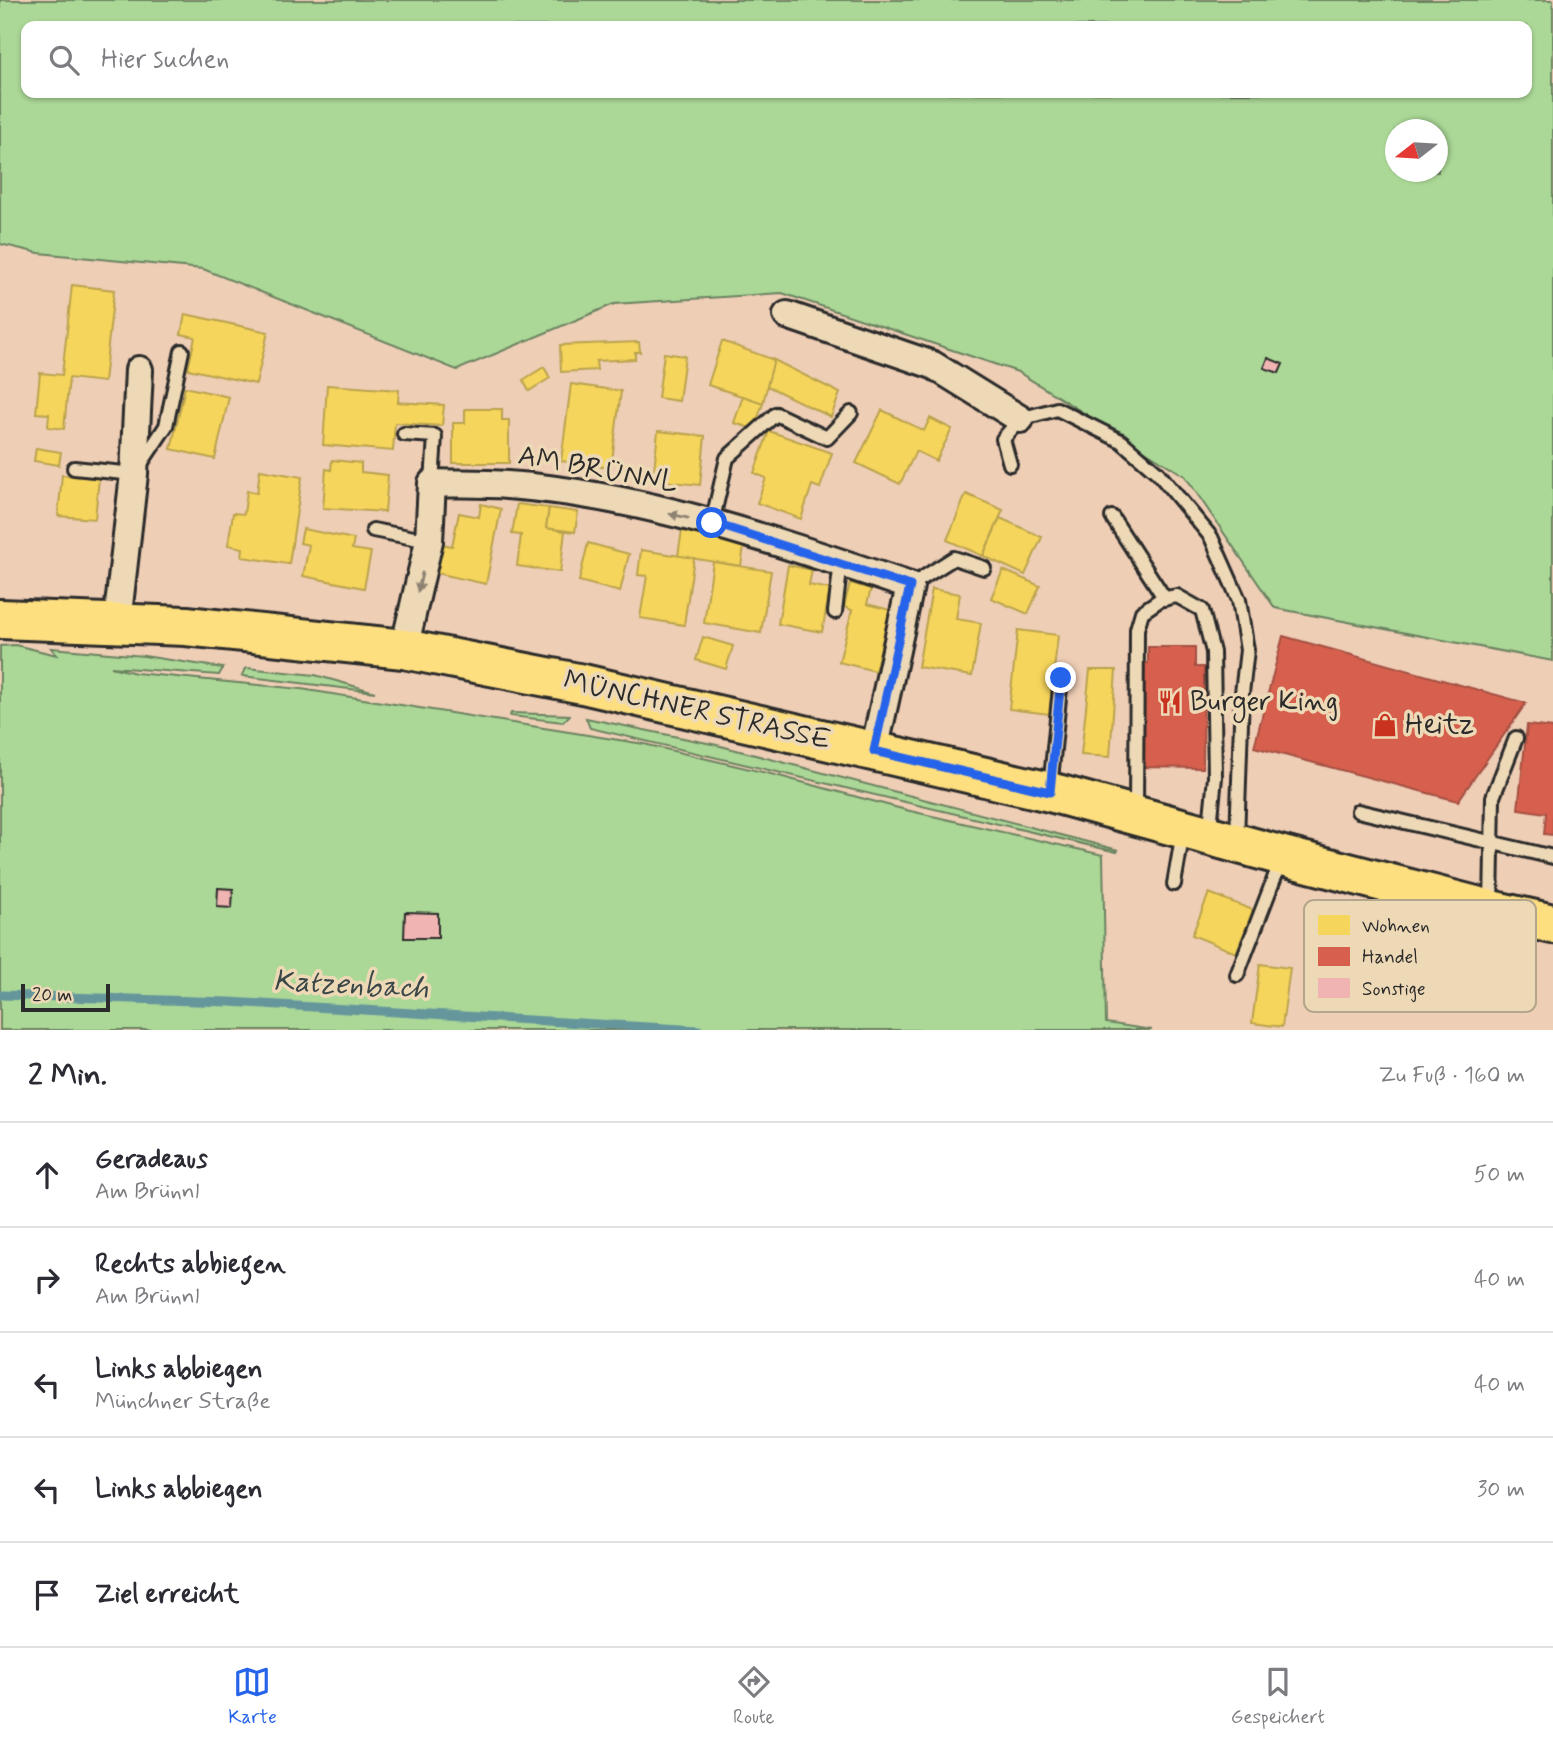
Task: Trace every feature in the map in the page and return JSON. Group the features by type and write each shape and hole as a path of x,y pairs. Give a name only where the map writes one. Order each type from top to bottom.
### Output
{"main road":[{"path":"0,619 63,622"},
{"name":"MÜNCHNER STRASSE","path":"63,622 186,626 404,649 583,684 1050,792 1452,900"},
{"path":"0,630 63,622"}],"street":[{"path":"787,316 933,365 1020,419"},
{"path":"117,623 134,474 139,370"},
{"path":"404,649 429,541 432,483"},
{"name":"AM BRÜNNL","path":"432,483 508,485 612,500 712,523 910,586"},
{"path":"874,751 910,586"}],"lane":[{"path":"74,468 134,474 166,426 182,351"},
{"path":"1010,464 1003,439 1020,419 1057,409 1121,441 1158,473 1211,537 1239,600 1247,650 1242,694 1209,835 1174,884"},
{"path":"712,523 727,458 776,414 827,438 851,413"},
{"path":"404,434 435,436 432,483"},
{"path":"1112,517 1164,598"},
{"path":"373,530 429,541"},
{"path":"910,586 954,558 985,568"},
{"path":"835,612 841,562"},
{"path":"1136,816 1137,629 1142,612 1164,598 1177,596 1202,610 1213,652 1216,777 1209,835"},
{"path":"1050,792 1061,678"},
{"path":"1491,900 1493,797 1516,738"},
{"path":"1358,811 1553,857"},
{"path":"1237,975 1283,856"}],"green space":[{"path":"0,0 1553,0 1553,661 1275,608 1185,476 1018,372 782,293 614,304 457,370 203,269 39,253 0,244"},
{"path":"15,645 57,655 51,648 144,656 223,668 219,675 111,667 136,673 301,689 644,744 906,810 1103,855 1106,1023 1152,1030 0,1030 0,646"},
{"path":"246,668 315,675 375,692 242,676"},
{"path":"511,713 570,715 563,722 510,716"},
{"path":"586,718 717,745 1118,850 1117,852 590,728"}],"building: Wohnen":[{"path":"72,285 114,290 104,382 69,378 64,429 48,427 49,414 36,413 40,373 62,375"},
{"path":"185,314 268,332 256,384 188,369 195,337 181,334"},
{"path":"722,341 774,360 763,403 708,385"},
{"path":"639,342 640,352 635,352 635,359 596,361 597,370 561,372 560,345"},
{"path":"664,353 685,356 679,401 658,398"},
{"path":"774,360 840,393 831,417 767,386"},
{"path":"544,367 550,378 529,391 523,380"},
{"path":"571,384 621,391 611,468 561,461"},
{"path":"327,385 399,390 398,402 444,405 442,426 395,423 393,451 323,445"},
{"path":"185,387 229,397 215,459 171,449"},
{"path":"743,396 763,403 754,429 734,423"},
{"path":"465,409 502,409 502,420 509,420 509,463 453,463 453,423 465,423"},
{"path":"882,410 924,431 930,418 952,429 936,461 916,451 900,484 856,463"},
{"path":"658,431 705,436 700,485 653,480"},
{"path":"769,431 832,453 820,488 812,485 801,519 757,503 766,478 754,473"},
{"path":"36,448 61,452 59,465 34,461"},
{"path":"332,460 361,463 361,472 388,475 385,512 323,508 326,469 331,470"},
{"path":"260,470 302,477 289,564 242,557 243,548 228,545 233,513 244,514 247,491 257,493"},
{"path":"62,475 99,478 95,519 58,516"},
{"path":"966,494 1003,510 983,556 947,540"},
{"path":"481,504 501,509 486,584 436,573 442,544 452,546 459,513 479,517"},
{"path":"517,504 549,508 546,528 565,531 560,572 517,566 521,535 512,534"},
{"path":"549,508 578,512 575,532 546,528"},
{"path":"1000,518 1042,537 1025,575 983,556"},
{"path":"303,529 354,539 352,549 371,552 364,588 303,576 309,545 300,543"},
{"path":"682,530 745,540 741,566 678,556"},
{"path":"588,543 629,554 620,592 579,581"},
{"path":"641,550 694,558 684,625 640,618 647,576 638,575"},
{"path":"713,562 771,571 761,633 704,623"},
{"path":"788,565 812,570 809,585 830,589 822,632 778,624"},
{"path":"1003,570 1040,586 1028,614 991,598"},
{"path":"850,583 871,589 867,604 890,610 875,671 839,662 852,610 844,607"},
{"path":"932,589 960,594 956,619 981,623 972,676 918,667"},
{"path":"1018,630 1058,635 1049,714 1009,709"},
{"path":"703,637 733,646 726,669 696,660"},
{"path":"1090,670 1116,670 1110,757 1081,755"},
{"path":"1209,893 1253,910 1236,953 1192,935"},
{"path":"1260,964 1290,968 1282,1027 1252,1023"}],"building: Handel":[{"name":"Heitz","path":"1283,636 1526,703 1458,801 1254,747"},
{"name":"Burger King","path":"1148,647 1195,647 1195,667 1204,667 1203,768 1136,767 1137,663 1148,663"},
{"name":"Heitz","path":"1527,725 1553,728 1553,835 1544,834 1546,813 1518,809"}],"building: Sonstige":[{"path":"1268,358 1283,364 1279,373 1264,368"},
{"path":"218,888 233,889 232,908 217,907"},
{"path":"405,912 438,913 438,938 404,938"}],"waterway":[{"name":"Katzenbach","path":"0,995 229,1002 699,1030"}],"place":[{"name":"Burger King","path":"1170,702"},
{"name":"Heitz","path":"1385,725"}],"route":[{"path":"712,523 910,586 874,751 1050,792 1061,678"}]}
